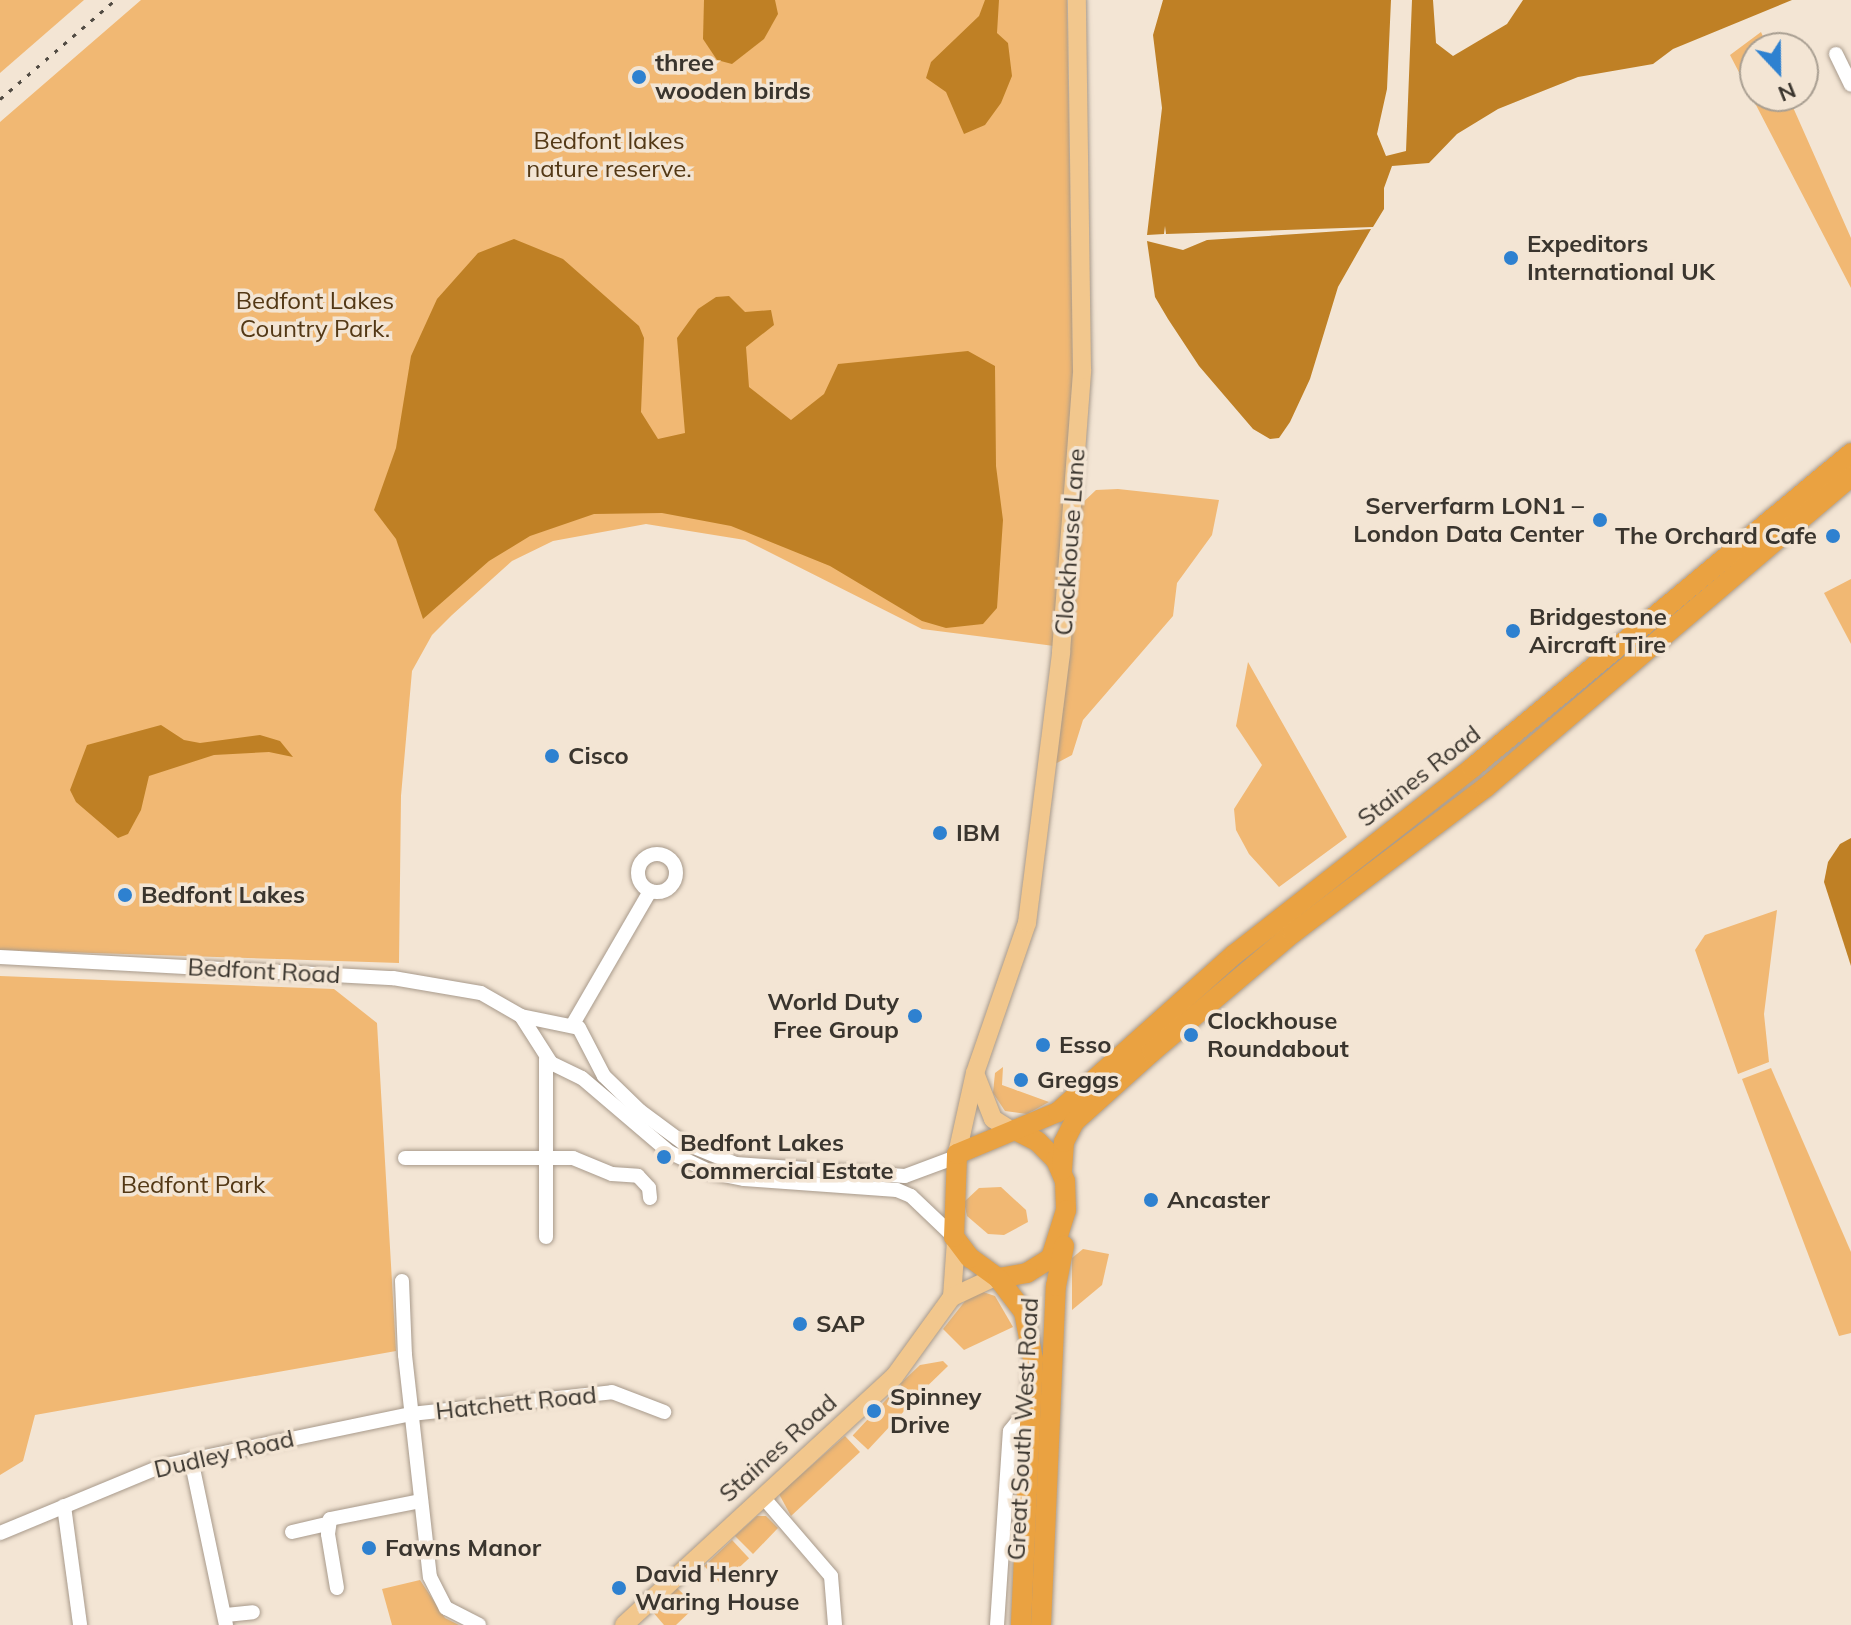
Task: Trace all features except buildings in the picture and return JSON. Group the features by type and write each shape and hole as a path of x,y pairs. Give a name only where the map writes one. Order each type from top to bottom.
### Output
{"highway":[{"name":"Staines Road","path":"1013,1131 1058,1112 1235,954 1483,759 1851,453"},
{"name":"Staines Road","path":"1062,1170 1062,1151 1074,1122 1152,1052 1293,933 1485,788 1851,476"},
{"path":"1013,1131 1043,1146 1062,1170 1067,1195 1061,1238 1044,1264 996,1277 955,1239 956,1156 1013,1131"},
{"name":"Great South West Road","path":"1041,1625 1056,1286 1065,1248 1061,1238"},
{"name":"Great South West Road","path":"996,1277 1019,1304 1030,1335 1031,1421 1021,1625"}],"main road":[{"name":"Clockhouse Lane","path":"956,1156 975,1073 1027,923 1061,652 1082,370 1077,0"},
{"path":"975,1073 990,1115 1013,1131"},
{"path":"952,1297 955,1239"},
{"name":"Staines Road","path":"624,1625 894,1377 952,1297 996,1277"}],"street":[{"path":"1836,54 1851,85"},
{"path":"650,891 573,1024 584,1033 588,1050 604,1076 640,1111 682,1142 736,1164 905,1176 956,1156"},
{"name":"Bedfont Road","path":"0,957 393,978 481,993 521,1016 555,1025 573,1024"},
{"name":"Bedfont Road","path":"521,1016 545,1056"},
{"path":"546,1237 547,1092 544,1039 555,1025"},
{"path":"547,1092 566,1068 578,1064 588,1050"},
{"path":"545,1056 566,1068 669,1152 713,1173 776,1183 897,1190 911,1196 955,1239"},
{"path":"405,1158 573,1158 612,1174 638,1176 649,1188 650,1198"},
{"path":"402,1281 411,1414 421,1501 437,1596 463,1620 479,1625"},
{"name":"Hatchett Road","path":"411,1414 612,1392 664,1412"},
{"name":"Dudley Road","path":"0,1533 191,1459 411,1414"},
{"path":"997,1625 1010,1431 1018,1421 1031,1421"},
{"path":"191,1459 226,1620 253,1612"},
{"path":"763,1497 831,1576 835,1625"},
{"path":"292,1532 327,1524 335,1515 421,1501"},
{"path":"64,1506 80,1625"},
{"path":"327,1524 337,1588"}],"green space":[{"path":"0,0 84,0 0,73"},
{"name":"Bedfont Lakes Country Park.","path":"141,0 1067,0 1073,372 1054,646 922,629 745,540 646,524 553,541 512,561 452,615 432,635 412,671 401,796 399,963 0,950 0,122"},
{"path":"1739,48 1739,72 1730,55"},
{"path":"1760,112 1795,112 1851,238 1851,288"},
{"path":"1118,489 1219,500 1212,535 1177,583 1173,616 1083,720 1072,755 1055,764 1075,510 1096,490"},
{"path":"1851,579 1851,644 1824,593"},
{"path":"1248,662 1347,837 1279,887 1249,854 1236,830 1234,809 1262,765 1236,726"},
{"path":"1777,910 1764,1014 1769,1062 1738,1074 1695,950 1705,935"},
{"name":"Bedfont Park","path":"0,976 334,989 377,1023 396,1351 35,1415 23,1461 0,1475"},
{"path":"1003,1067 1002,1085 1049,1102 1027,1114 1005,1111 993,1093 995,1073"},
{"path":"1771,1068 1851,1252 1851,1333 1839,1336 1742,1079"},
{"path":"1001,1187 1026,1210 1028,1222 1004,1235 988,1234 967,1216 964,1202 979,1188"},
{"path":"1083,1249 1109,1254 1102,1285 1072,1310 1072,1258"},
{"path":"983,1292 995,1296 1013,1327 964,1350 943,1329 969,1296"},
{"path":"943,1361 948,1366 914,1399 900,1384 920,1365"},
{"path":"897,1388 912,1402 868,1450 853,1436"},
{"path":"845,1436 860,1452 791,1516 779,1494"},
{"path":"757,1516 766,1516 778,1528 753,1554 735,1536"},
{"path":"732,1540 749,1558 721,1584 704,1566"},
{"path":"420,1580 445,1618 459,1625 392,1625 382,1589"},
{"path":"677,1588 696,1606 676,1625 664,1625 652,1611"}],"shaded area":[{"path":"704,0 775,0 778,14 764,39 732,64 717,60 703,39"},
{"path":"985,0 999,0 997,33 1008,43 1012,76 1001,103 985,125 964,134 946,92 926,78 931,62 979,16"},
{"path":"1163,0 1391,0 1387,89 1377,134 1386,156 1406,151 1412,0 1433,0 1436,43 1453,56 1507,24 1523,0 1792,0 1673,49 1653,64 1578,77 1498,109 1457,134 1429,163 1392,166 1384,188 1384,209 1373,227 1166,234 1165,226 1164,234 1147,235 1162,108 1153,35"},
{"path":"1371,229 1338,287 1310,379 1290,422 1279,438 1270,439 1253,429 1199,366 1168,319 1155,297 1147,241 1183,250 1207,240"},
{"path":"514,239 563,259 639,326 644,338 641,412 658,439 685,433 677,338 698,309 716,297 729,296 745,312 771,310 774,325 746,347 749,387 791,420 824,394 838,364 968,351 995,366 996,466 1003,520 997,608 983,624 946,628 922,621 830,566 731,526 662,513 594,514 530,536 489,561 423,619 396,539 374,510 396,448 411,356 437,299 478,253"},
{"path":"161,725 184,740 200,743 260,735 280,741 293,757 269,752 214,755 149,776 141,810 128,834 118,838 76,802 70,790 87,745"},
{"path":"1851,838 1851,966 1824,882 1828,862 1840,844"}],"railway":[{"path":"0,99 115,0"}],"place":[{"name":"three wooden birds","path":"639,77"},
{"name":"Expeditors International UK","path":"1511,258"},
{"name":"Serverfarm LON1 – London Data Center","path":"1600,520"},
{"name":"The Orchard Cafe","path":"1833,536"},
{"name":"Bridgestone Aircraft Tire","path":"1513,631"},
{"name":"Cisco","path":"552,756"},
{"name":"IBM","path":"940,833"},
{"name":"Bedfont Lakes","path":"125,895"},
{"name":"World Duty Free Group","path":"915,1016"},
{"name":"Clockhouse Roundabout","path":"1191,1035"},
{"name":"Esso","path":"1043,1045"},
{"name":"Greggs","path":"1021,1080"},
{"name":"Bedfont Lakes Commercial Estate","path":"664,1157"},
{"name":"Ancaster","path":"1151,1200"},
{"name":"SAP","path":"800,1324"},
{"name":"Spinney Drive","path":"874,1411"},
{"name":"Fawns Manor","path":"369,1548"},
{"name":"David Henry Waring House","path":"619,1588"}],"park label":[{"name":"Bedfont lakes nature reserve.","path":"609,155"}]}
